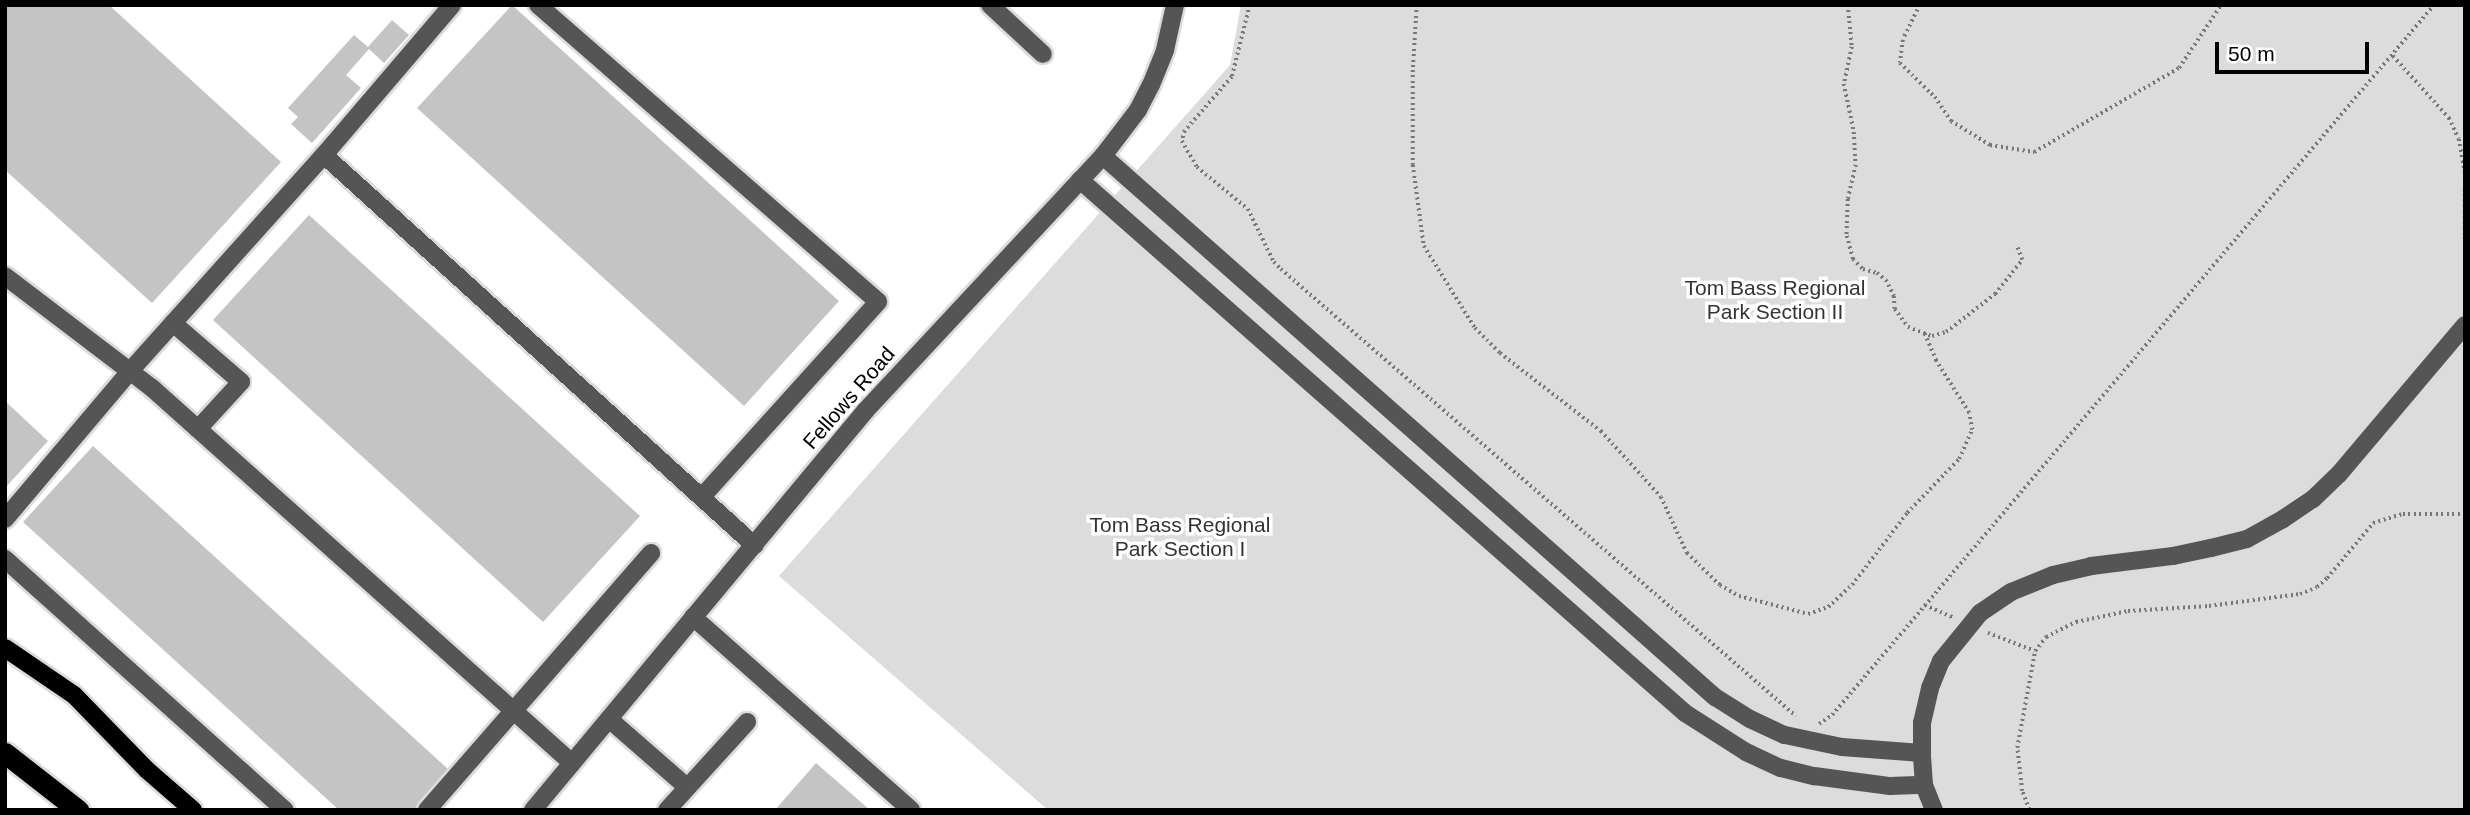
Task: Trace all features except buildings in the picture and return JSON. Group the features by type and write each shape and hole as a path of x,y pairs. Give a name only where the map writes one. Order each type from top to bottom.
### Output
{"highway":[{"path":"5,753 78,810"}],"main road":[{"path":"5,648 74,695 148,770 193,810"}],"street":[{"path":"5,519 130,371 324,155 452,5"},
{"path":"538,5 878,302 702,498"},
{"path":"990,5 1043,54"},
{"name":"Fellows Road","path":"533,810 866,410 1103,156 1138,110 1151,85 1165,50 1175,5"},
{"path":"324,155 754,545"},
{"path":"1103,156 1690,676 1727,704 1785,735 1842,747 1922,753"},
{"path":"1080,180 1670,700 1746,752 1781,768 1890,786 1924,785"},
{"path":"5,276 130,371 198,429 572,763"},
{"path":"173,323 241,382 198,429"},
{"path":"1934,810 1924,785 1922,723 1930,688 1941,661 1979,613 2011,592 2053,575 2091,566 2173,556 2211,548 2247,539 2284,519 2313,499 2339,474 2465,325"},
{"path":"1391,454 1413,430"},
{"path":"427,810 651,553"},
{"path":"5,559 285,810"},
{"path":"693,617 911,810"},
{"path":"1670,700 1690,676"},
{"path":"608,719 687,788"},
{"path":"667,810 747,722"}],"path":[{"path":"1250,5 1232,77 1185,131 1182,141 1197,167 1248,209 1274,262 1281,269 1775,700 1804,720"},
{"path":"1417,5 1413,70 1413,164 1424,246 1475,327 1500,353 1601,431 1661,497 1688,553 1720,585 1739,596 1808,614 1828,607 1852,585 1907,513 1959,459 1972,430 1969,413 1936,361 1924,333"},
{"path":"1848,5 1852,47 1844,84 1854,132 1856,165 1848,199 1847,236 1853,259 1863,269 1877,273 1886,280 1894,296 1895,309 1909,327 1932,336 1947,332 1995,293 2022,260 2017,247"},
{"path":"1920,5 1903,40 1900,63 1935,97 1951,121 1990,145 2034,152 2179,68 2221,5"},
{"path":"1811,725 1821,723 1832,715 2434,5"},
{"path":"2392,55 2448,118 2459,139 2465,173"},
{"path":"2465,189 2465,239"},
{"path":"2029,810 2022,791 2017,748 2035,652 2046,637 2077,622 2128,611 2208,606 2300,594 2317,587 2327,578 2373,523 2403,514 2465,514"}],"green space":[{"path":"1241,5 2465,5 2465,810 1048,810 779,576 1230,65"}],"park label":[{"name":"Tom Bass Regional Park Section II","path":"1775,300"},
{"name":"Tom Bass Regional Park Section I","path":"1180,537"}]}
